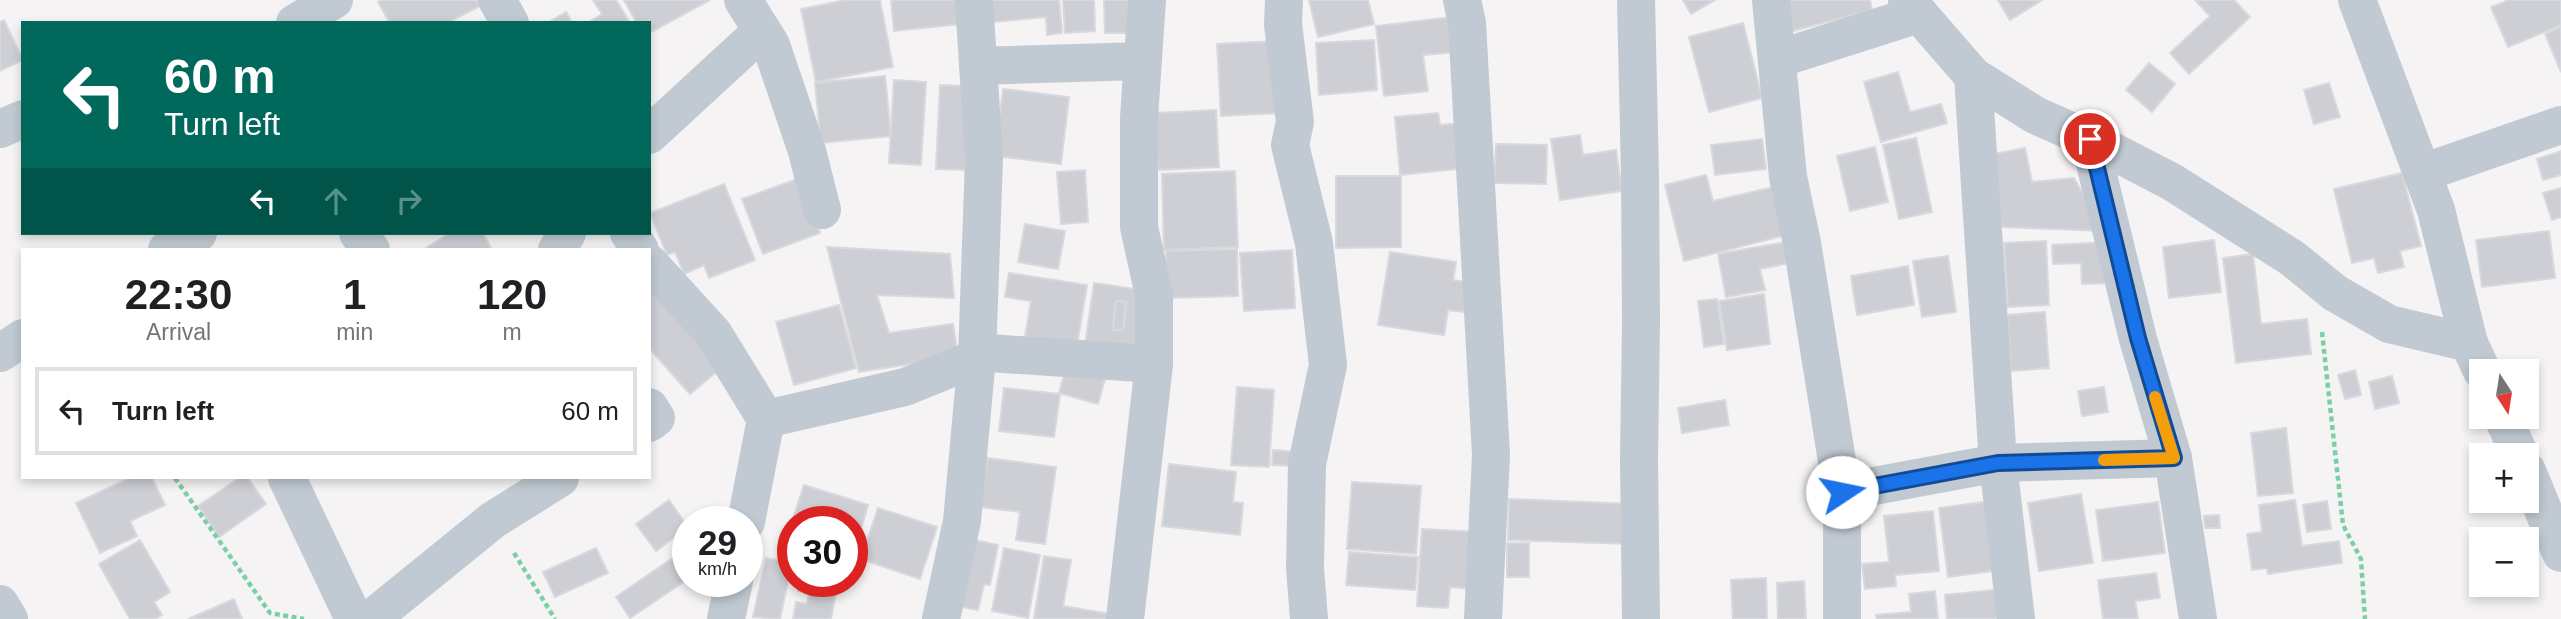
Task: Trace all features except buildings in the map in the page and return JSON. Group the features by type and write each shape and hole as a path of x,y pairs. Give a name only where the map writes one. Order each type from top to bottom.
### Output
{"street":[{"path":"298,21 334,0"},
{"path":"497,0 509,21"},
{"path":"941,619 962,520 977,357 984,159 974,0"},
{"path":"1125,619 1154,364 1154,295 1139,227 1142,61 1147,0"},
{"path":"1284,0 1283,24 1295,122 1290,145 1314,243 1328,365 1307,464 1305,568 1309,619"},
{"path":"1462,0 1467,23 1491,455 1483,619"},
{"path":"1636,0 1641,202 1641,619"},
{"path":"1771,0 1788,177 1802,243 1842,492 1842,619"},
{"path":"2357,0 2436,210 2475,357"},
{"path":"1778,59 1913,7 1973,76 2035,115 2090,139 2172,182 2292,258 2335,293 2389,324 2475,357"},
{"path":"651,133 752,16 771,45 807,151 822,210"},
{"path":"978,66 1142,61"},
{"path":"1973,76 1998,463 2016,619"},
{"path":"0,129 21,120"},
{"path":"2422,173 2561,125"},
{"path":"2090,139 2138,338 2174,458 2198,619"},
{"path":"171,248 194,235"},
{"path":"651,266 713,334 766,419 749,506"},
{"path":"0,353 21,339"},
{"path":"766,419 905,387 989,354 1154,364"},
{"path":"2510,429 2541,478 2561,553"},
{"path":"1842,492 1998,463 2174,458"},
{"path":"287,479 354,619"},
{"path":"371,619 493,520 558,479"},
{"path":"726,619 731,597"},
{"path":"0,604 9,619"}],"path":[{"path":"2316,279 2343,525 2361,559 2365,619"},
{"path":"177,479 270,613 304,619"},
{"path":"493,520 555,619"}],"slow traffic":[{"path":"2104,460 2174,458 2155,397"}],"route":[{"path":"1842,492 1998,463 2174,458 2138,338 2090,139"}]}
